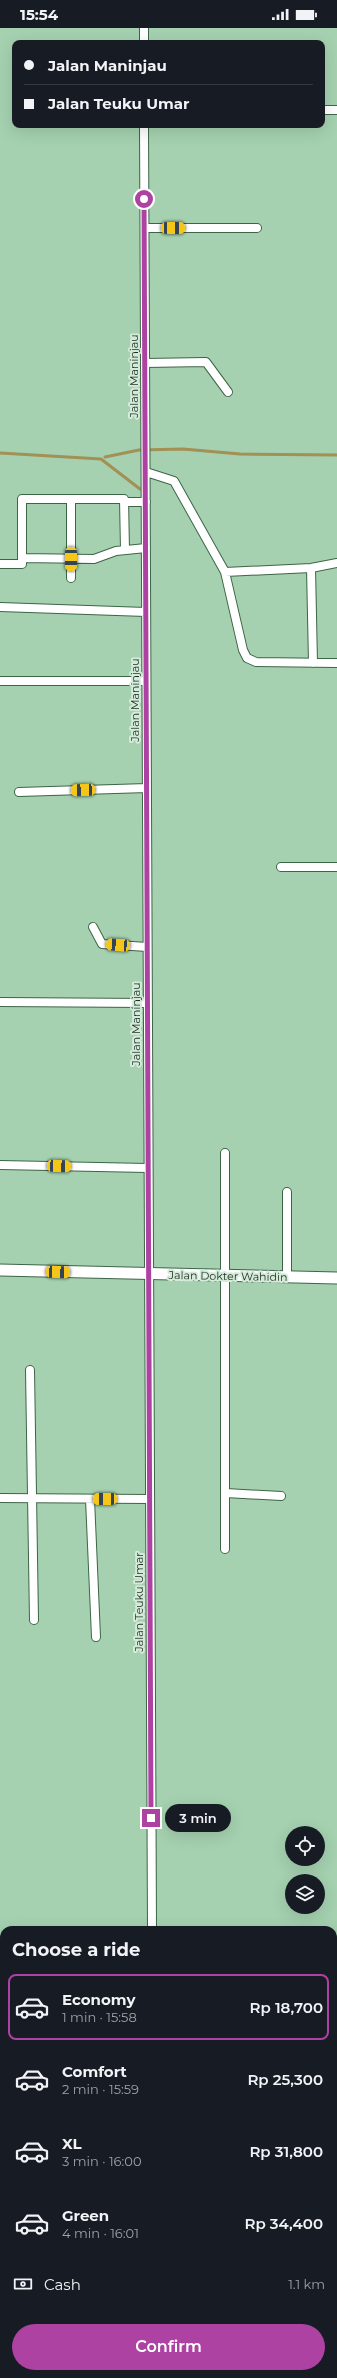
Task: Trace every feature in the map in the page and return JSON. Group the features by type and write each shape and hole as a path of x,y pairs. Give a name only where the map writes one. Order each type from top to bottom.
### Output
{"street":[{"path":"144,28 144,40"},
{"path":"325,110 337,110"},
{"name":"Jalan Maninjau","path":"144,128 148,1274"},
{"path":"145,228 257,228"},
{"path":"145,362 206,362 228,392"},
{"path":"146,476 174,481 225,572 243,650 247,658 256,662 337,663"},
{"path":"0,564 22,564 22,499 124,499 125,550"},
{"path":"71,499 71,578"},
{"path":"124,502 146,502"},
{"path":"22,558 94,559 125,550 146,548"},
{"path":"225,572 311,568 337,563"},
{"path":"311,568 313,663"},
{"path":"0,607 146,612"},
{"path":"0,681 146,681"},
{"path":"19,792 146,788"},
{"path":"281,867 337,867"},
{"path":"93,927 100,942 104,944 147,947"},
{"path":"0,1002 147,1003"},
{"path":"225,1153 225,1549"},
{"path":"0,1165 147,1168"},
{"path":"287,1192 287,1277"},
{"name":"Jalan Dokter Wahidin","path":"0,1270 337,1278"},
{"name":"Jalan Teuku Umar","path":"148,1274 152,1926"},
{"path":"30,1370 34,1498 34,1620"},
{"path":"226,1493 280,1496"},
{"path":"0,1498 149,1500"},
{"path":"90,1499 96,1637"}],"waterway":[{"path":"105,457 139,450 183,449 240,454 337,455"},
{"path":"0,453 101,459 140,489"}],"route":[{"path":"144,199 151,1818"}]}
